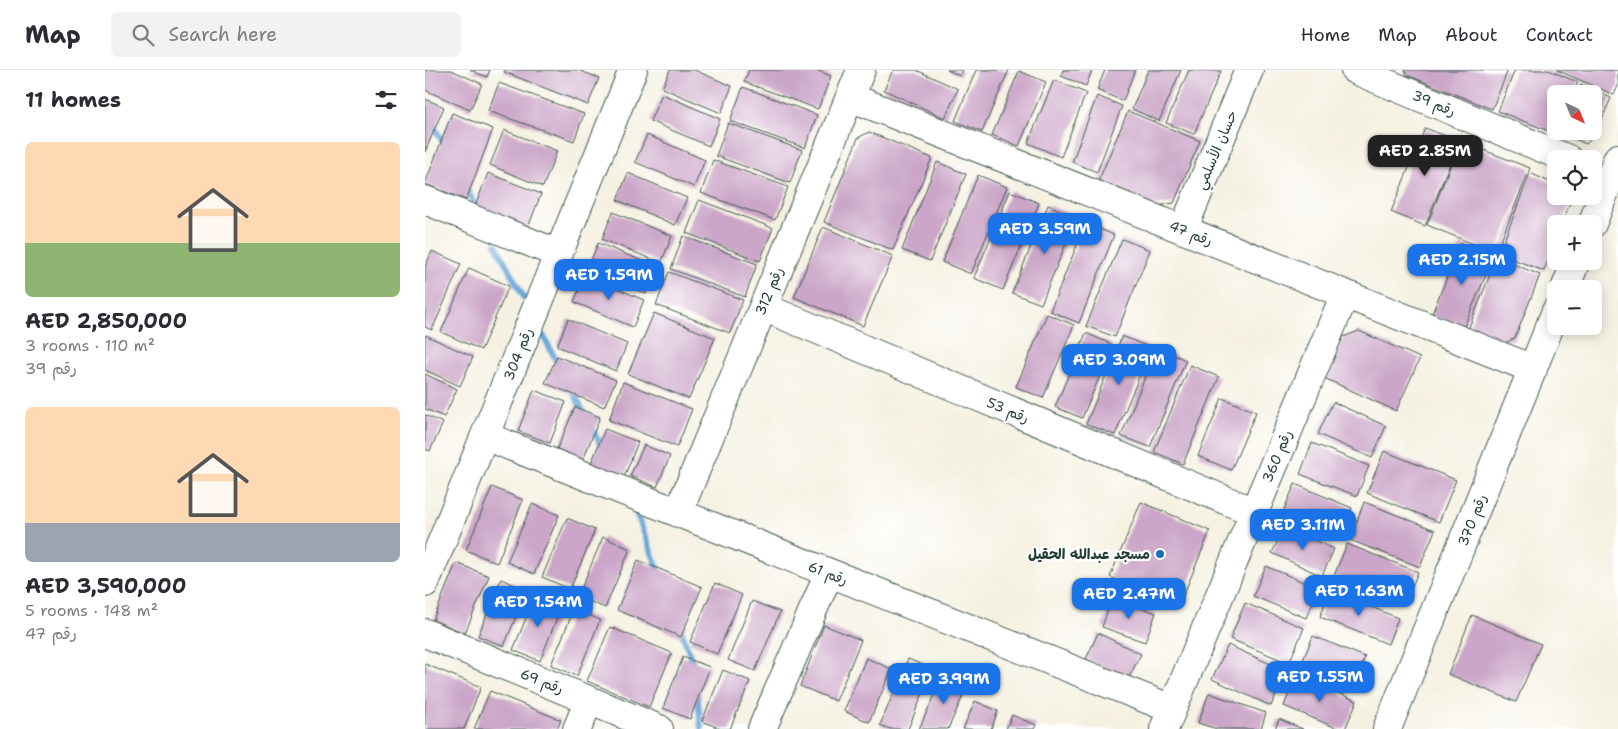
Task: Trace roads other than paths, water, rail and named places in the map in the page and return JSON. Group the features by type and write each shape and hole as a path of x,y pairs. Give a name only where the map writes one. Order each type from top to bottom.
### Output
{"street":[{"name":"رقم 304","path":"425,583 633,70"},
{"name":"رقم 312","path":"678,513 861,70"},
{"name":"حسان الأسلمي","path":"1183,230 1249,70"},
{"name":"رقم 39","path":"1372,73 1547,150"},
{"name":"رقم 47","path":"850,97 1533,370"},
{"path":"1594,215 1607,168"},
{"path":"425,200 559,254"},
{"name":"رقم 360","path":"1168,719 1345,294"},
{"name":"رقم 53","path":"763,307 1254,512"},
{"name":"رقم 370","path":"1387,729 1547,334"},
{"name":"رقم 61","path":"485,436 829,573 1168,719"},
{"path":"762,729 829,573"},
{"name":"رقم 69","path":"425,633 659,729"},
{"path":"577,729 589,700"}],"waterway":[{"path":"425,109 445,147"},
{"path":"466,187 474,204"},
{"path":"496,245 524,298"},
{"path":"543,335 559,366"},
{"path":"571,388 586,417"},
{"path":"591,426 603,450"},
{"path":"636,513 661,576"},
{"path":"680,627 694,667"},
{"path":"697,692 701,728"}],"place":[{"name":"مسجد عبدالله الحقيل","path":"1160,554"}]}
